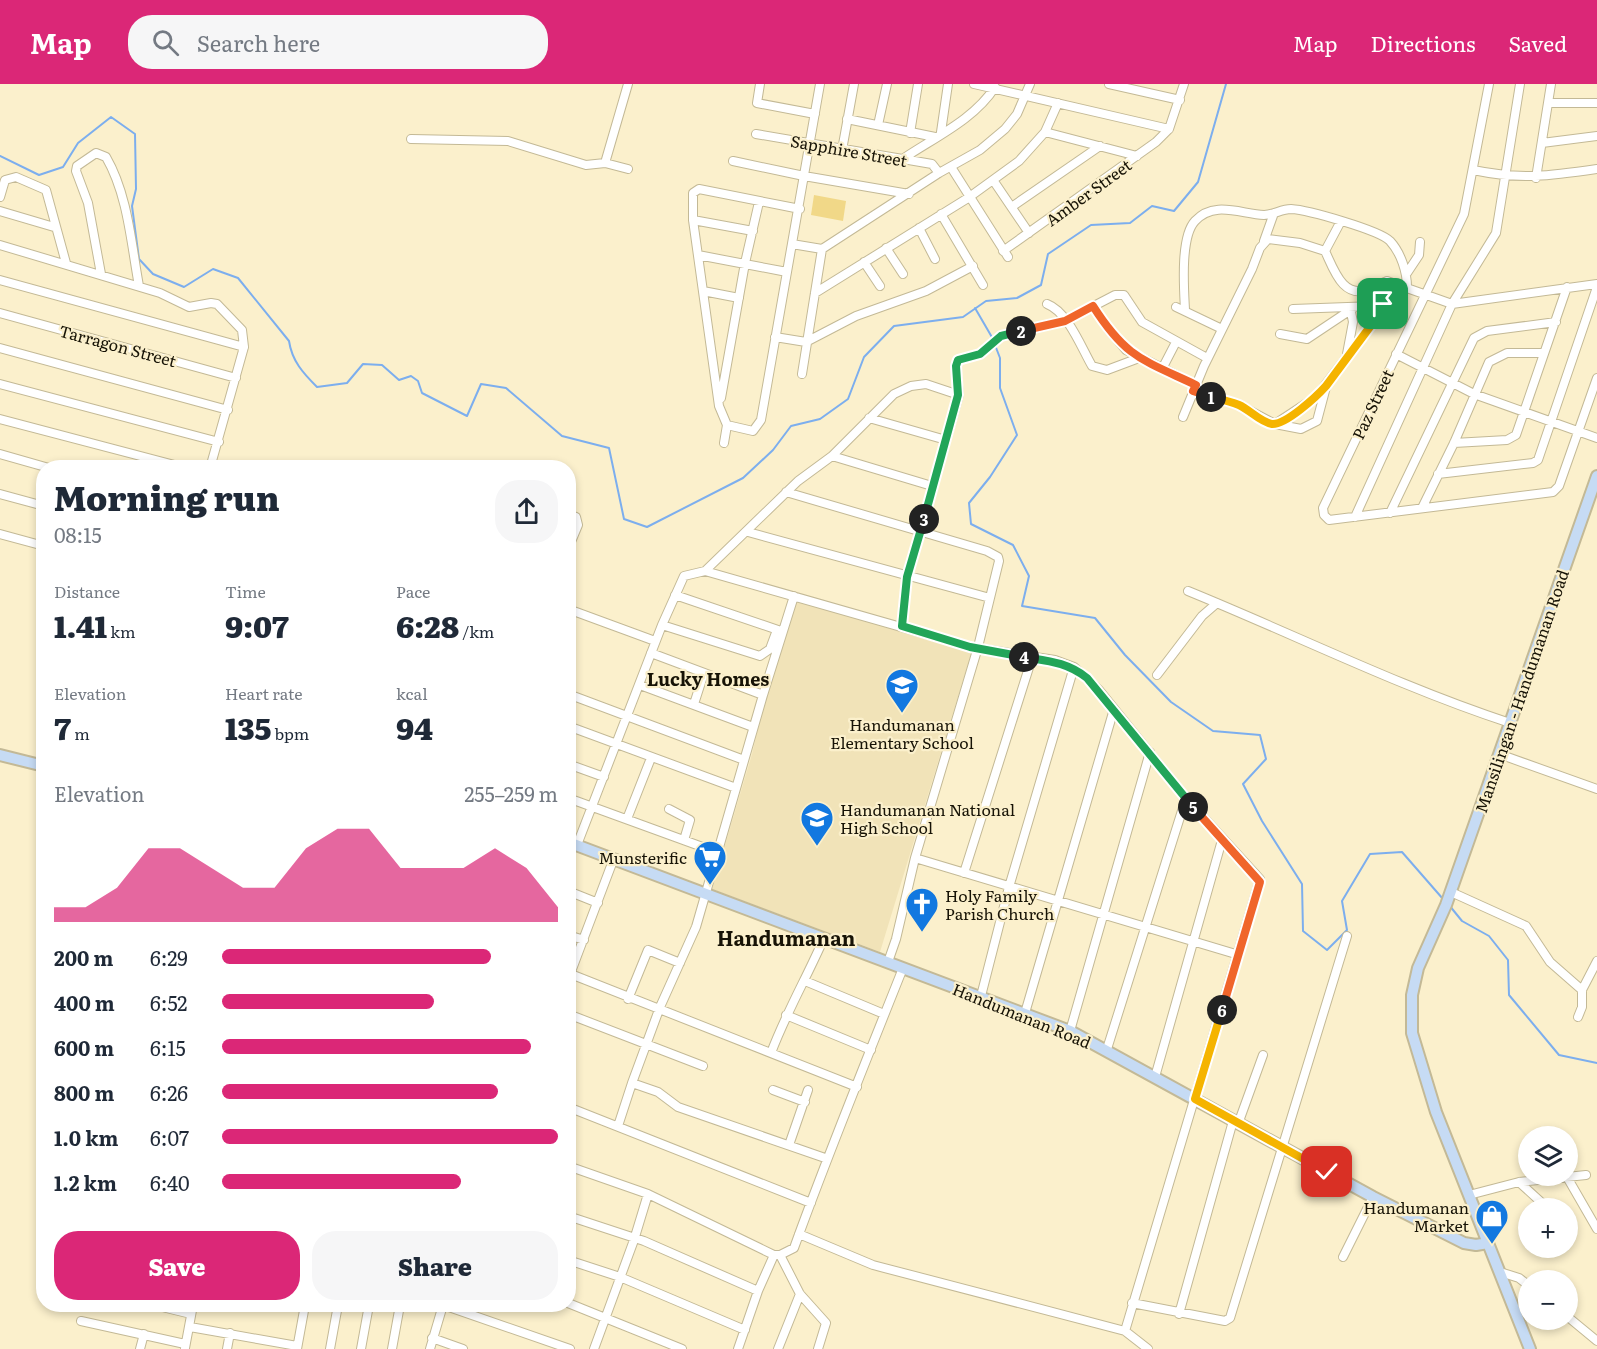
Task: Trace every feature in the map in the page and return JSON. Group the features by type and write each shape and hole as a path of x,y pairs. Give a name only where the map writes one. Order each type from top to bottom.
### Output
{"street":[{"path":"605,164 628,84"},
{"path":"760,84 757,103 814,114"},
{"path":"727,424 753,431 758,428 761,420 800,209 820,84"},
{"path":"842,150 854,84"},
{"path":"878,125 887,84"},
{"path":"910,133 918,84"},
{"path":"938,135 948,84"},
{"path":"974,84 1169,129 1184,84"},
{"path":"792,244 822,249 909,194 939,172 980,150 1005,129 1017,114 1030,84"},
{"path":"1109,84 1180,100"},
{"name":"Paz Street","path":"1354,517 1329,520 1324,515 1323,508 1464,214 1489,84"},
{"path":"1354,517 1452,304 1496,233 1520,84"},
{"path":"1536,178 1551,84"},
{"path":"901,160 979,107 995,87"},
{"path":"815,293 968,198 1019,162 1045,132 1058,103"},
{"path":"1549,103 1597,104"},
{"path":"847,119 910,133 938,135"},
{"name":"Amber Street","path":"968,198 1006,254 1029,233 1137,156 1169,129"},
{"path":"1045,132 1137,156"},
{"name":"Sapphire Street","path":"756,134 932,164 939,172"},
{"path":"1542,143 1597,136"},
{"path":"411,139 507,141 578,163 605,164 628,170"},
{"path":"1013,206 1100,146"},
{"path":"101,274 88,203 76,171 77,166 96,153 106,157 112,167 124,203 139,286"},
{"path":"733,161 909,194"},
{"path":"951,166 968,198"},
{"path":"1473,170 1504,176 1536,178 1597,169"},
{"path":"0,197 5,180 16,177 46,190 54,227 66,263"},
{"path":"993,180 1013,206 1029,233"},
{"path":"724,443 727,424 719,405 691,199 693,193 699,189 800,209"},
{"path":"719,405 745,263 759,202"},
{"path":"1185,310 1186,251 1195,221 1214,209 1266,215 1293,209 1378,233 1390,242 1407,273"},
{"path":"0,211 54,227"},
{"path":"1183,417 1207,358 1264,242 1274,213"},
{"path":"941,214 983,285"},
{"path":"693,220 753,231"},
{"path":"1325,251 1341,221"},
{"path":"919,228 935,259"},
{"path":"1264,242 1279,239 1325,251 1342,285 1349,290 1369,290 1384,281 1452,304 1567,287 1597,285 1541,454 1533,464 1438,474"},
{"path":"1293,309 1353,309 1383,304 1403,286 1407,273 1419,255 1420,242"},
{"path":"0,246 66,263 139,286 189,307 217,304 242,330 244,347 213,460"},
{"path":"886,248 903,274"},
{"path":"802,374 822,249"},
{"path":"698,255 787,272"},
{"path":"864,262 880,286"},
{"path":"775,337 806,342 856,316 926,291 973,266"},
{"path":"0,280 244,347"},
{"path":"1454,443 1512,438 1525,410 1542,352 1556,322 1567,287"},
{"path":"704,291 739,298"},
{"path":"902,626 907,577 958,395 956,366 958,360 980,354 991,347 1001,336 1065,321 1115,295 1124,295 1143,322 1207,358"},
{"path":"1047,304 1054,306 1065,321 1092,366 1099,370 1121,367 1139,358"},
{"path":"1275,424 1300,410 1326,386 1381,312 1383,304"},
{"path":"1093,306 1117,341 1139,358 1194,388 1239,405 1275,424 1301,429 1317,421 1326,386"},
{"path":"1176,307 1222,329"},
{"path":"1280,334 1307,339 1353,309"},
{"path":"1346,357 1353,322 1353,309"},
{"name":"Tarragon Street","path":"0,313 236,378"},
{"path":"1390,513 1474,338 1487,331 1556,322"},
{"path":"1162,369 1176,342"},
{"path":"0,348 228,410"},
{"path":"1422,508 1454,443 1489,362 1507,353 1542,352"},
{"path":"1396,354 1474,394 1525,410 1597,438"},
{"path":"1354,517 1553,492 1559,486 1597,378"},
{"path":"0,384 219,442"},
{"path":"576,837 604,777 655,641 684,576 705,571 748,532 786,492 832,456 894,394 911,386 926,384 958,395"},
{"path":"869,418 945,440"},
{"path":"0,419 156,460"},
{"path":"0,454 36,464"},
{"path":"832,456 932,486"},
{"name":"Mansilingan - Handumanan Road","path":"1530,1349 1436,1112 1412,1033 1412,995 1418,968 1446,905 1597,476"},
{"path":"786,492 998,557 1000,568 915,858 896,939 888,962"},
{"path":"0,494 36,504"},
{"path":"748,532 990,598"},
{"path":"0,534 36,544"},
{"path":"705,571 978,647 1032,658 1055,660 1074,667 1099,690 1186,798 1260,882 1125,1331"},
{"path":"1188,591 1361,664 1399,684 1510,723"},
{"path":"675,595 780,631"},
{"path":"618,1126 646,1043 696,927 707,894 780,631 794,596"},
{"path":"1156,675 1202,616 1217,603"},
{"path":"576,612 655,641"},
{"path":"662,625 760,656 770,648 780,631"},
{"path":"651,652 763,695"},
{"path":"964,873 1032,658"},
{"path":"981,996 1009,887 1074,667"},
{"path":"694,704 704,673"},
{"path":"640,685 753,727"},
{"path":"576,697 744,760"},
{"path":"1025,1013 1114,709"},
{"path":"576,729 736,789"},
{"path":"1070,1030 1150,752"},
{"path":"1499,754 1597,789"},
{"path":"0,755 36,764"},
{"path":"627,819 651,758"},
{"path":"576,767 604,777"},
{"path":"1107,1049 1186,798"},
{"path":"576,801 719,853"},
{"path":"669,809 690,820 684,840"},
{"path":"1155,1077 1222,840"},
{"name":"Handumanan Road","path":"576,844 1070,1030 1373,1197 1464,1243 1476,1245 1488,1243"},
{"path":"576,959 614,858"},
{"path":"915,858 1059,902 1146,925 1239,955"},
{"path":"1450,893 1526,926 1550,962 1582,990"},
{"path":"576,894 598,903"},
{"path":"1132,1303 1179,1314 1225,1321 1230,1318 1347,936"},
{"path":"576,938 584,940"},
{"path":"771,1053 786,1015 805,981 824,938"},
{"path":"628,999 648,950 680,963"},
{"path":"1578,1017 1582,1007 1582,990 1597,962"},
{"path":"738,1349 758,1291 777,1255 794,1248 825,1158 857,1087 903,968"},
{"path":"576,978 628,999 660,1007 857,1087"},
{"path":"805,981 884,1014"},
{"path":"786,1015 871,1050"},
{"path":"576,1017 703,1066"},
{"path":"1179,1314 1236,1123 1263,1055"},
{"path":"632,1083 658,1092 678,1107 825,1158"},
{"path":"773,1090 805,1102"},
{"path":"789,1145 808,1090"},
{"path":"576,1110 810,1203"},
{"path":"576,1169 648,1194 777,1255 800,1294 826,1323 818,1349"},
{"path":"1578,1176 1586,1175"},
{"path":"1469,1195 1518,1182"},
{"path":"1523,1186 1537,1198"},
{"path":"1572,1186 1597,1229"},
{"path":"594,1349 634,1240 648,1194"},
{"path":"1343,1257 1373,1197"},
{"path":"576,1219 634,1240 644,1241 758,1291"},
{"path":"799,1234 873,1264 1125,1331 1148,1349"},
{"path":"576,1263 620,1277 745,1330"},
{"path":"1500,1272 1518,1278"},
{"path":"778,1349 800,1294"},
{"path":"576,1306 606,1316 681,1349"},
{"path":"81,1321 144,1334 185,1347 191,1314 183,1312"},
{"path":"190,1327 230,1333 297,1348 304,1312"},
{"path":"330,1349 337,1312"},
{"path":"361,1349 368,1312"},
{"path":"392,1349 399,1312"},
{"path":"430,1349 441,1312"},
{"path":"463,1312 570,1349"},
{"path":"1578,1325 1597,1341"},
{"path":"227,1349 230,1333"},
{"path":"140,1349 144,1334"},
{"path":"432,1338 463,1349"}],"shaded area":[{"path":"814,195 846,201 843,221 811,215"},
{"path":"796,601 972,651 880,952 712,889 752,754 770,677"}],"waterway":[{"path":"0,156 39,175 63,167 78,143 111,117 135,134 136,189 132,206 139,259 153,274 184,287 213,269 238,278 289,341 299,366 317,387 347,383 363,364 382,365 399,380 411,376 418,381 422,393 467,416 481,384 506,388 562,436 609,448 624,519 647,527 743,478 773,450 791,426 820,419 848,399 864,357 894,326 963,317 986,301 1017,298 1041,285 1048,254 1091,225 1130,223 1152,206 1174,211 1198,182 1226,84"},
{"path":"975,308 993,339"},
{"path":"995,345 1000,358 1000,388 1017,435 990,477 969,503 971,524 1013,545 1029,576 1022,606 1095,618 1125,655 1171,702 1213,731 1260,735 1266,759 1243,784 1262,821 1302,884 1303,931 1327,950 1347,930 1342,901 1370,854 1402,852 1443,899"},
{"path":"1449,905 1462,921 1489,936 1508,960 1509,995 1559,1055 1597,1063"}],"place":[{"name":"Handumanan Elementary School","path":"902,714"},
{"name":"Handumanan National High School","path":"817,847"},
{"name":"Munsterific","path":"710,886"},
{"name":"Holy Family Parish Church","path":"922,933"},
{"name":"Handumanan Market","path":"1492,1245"}],"district":[{"name":"Lucky Homes","path":"708,678"},
{"name":"Handumanan","path":"786,937"}],"route":[{"path":"1327,1172 1195,1099 1260,884 1258,876 1222,840 1186,798 1099,690 1074,667 1055,660 970,647 902,626 907,577 958,395 956,366 958,360 980,354 991,347 1001,336 1065,321 1093,306 1117,341 1126,350 1196,385 1193,391 1239,405 1267,422 1275,424 1300,410 1326,386 1354,346 1372,326 1383,304"}]}
